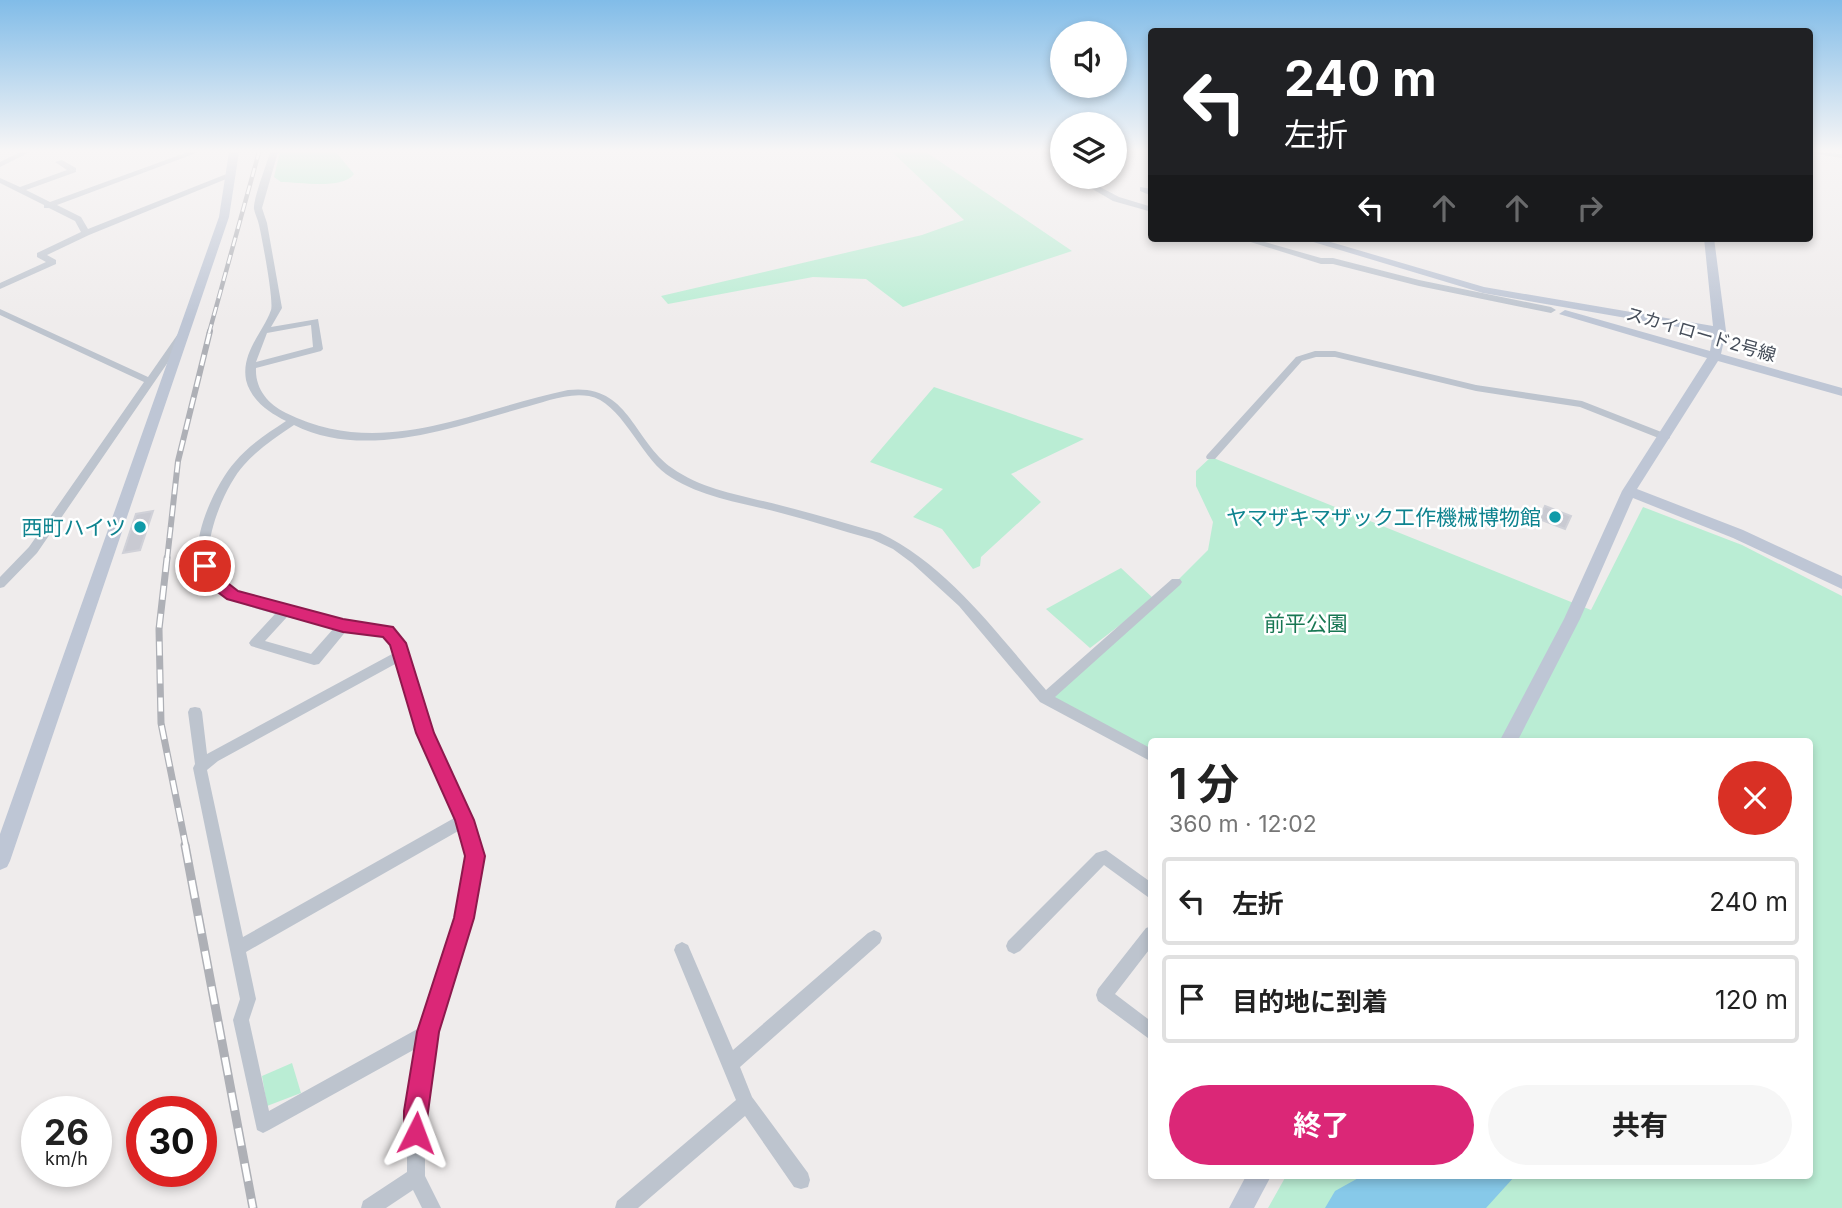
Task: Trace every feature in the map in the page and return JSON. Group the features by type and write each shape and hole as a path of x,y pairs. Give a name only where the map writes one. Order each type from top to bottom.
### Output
{"street":[{"path":"53,208 78,219 86,233"},
{"path":"0,286 53,262 40,256 86,233 148,208"},
{"path":"0,861 188,325 226,208"},
{"path":"258,208 264,223 277,308 264,331 251,366 249,385 255,397 291,422 328,436 354,439 450,424 564,394 595,393 612,402 654,459 670,473 712,490 876,536 897,546 962,603 1045,698 1148,754"},
{"path":"1256,242 1321,261 1333,261 1419,283 1551,310"},
{"path":"1319,242 1483,290 1720,331"},
{"path":"1510,738 1572,619 1629,491 1715,355 1720,331 1709,242"},
{"name":"スカイロード2号線","path":"1551,310 1842,391"},
{"path":"0,312 149,381"},
{"path":"251,366 318,349 315,321 264,331"},
{"path":"0,584 33,550 188,325"},
{"path":"1211,457 1299,359 1315,354 1335,354 1476,388 1582,404 1665,437"},
{"path":"291,422 245,454 228,476 201,551 209,577 224,589 265,606 343,626 387,631 397,643 425,733 464,820 475,856 464,918 428,1032 416,1111 416,1177 432,1208"},
{"path":"1629,491 1738,534 1842,583"},
{"path":"1045,698 1176,582"},
{"path":"286,610 255,643 314,660 343,626"},
{"path":"202,766 213,757 399,656"},
{"path":"195,712 202,766 248,999 241,1020 263,1124 428,1032"},
{"path":"238,947 464,820"},
{"path":"1013,946 1101,858 1106,857 1148,890"},
{"path":"730,1063 874,938"},
{"path":"1148,938 1104,995 1148,1030"},
{"path":"682,950 747,1102 801,1181"},
{"path":"624,1208 747,1102"},
{"path":"370,1208 416,1177"},
{"path":"1241,1208 1257,1179"}],"green space":[{"path":"952,208 1009,208 1072,251 903,307 866,279 813,277 668,304 661,296 922,235 964,220"},
{"path":"934,387 1084,439 1011,474 1041,502 981,557 980,566 973,569 942,529 913,517 943,489 870,462"},
{"name":"前平公園","path":"1211,457 1591,610 1643,507 1742,545 1842,596 1842,1208 1268,1208 1284,1179 1813,1179 1813,738 1148,738 1148,752 1045,698 1176,582 1208,550 1213,522 1196,486 1196,471"},
{"path":"1121,568 1154,599 1090,648 1046,609"},
{"path":"292,1063 301,1093 267,1106 262,1076"}],"water":[{"path":"1357,1179 1512,1179 1486,1208 1325,1208 1335,1191"}],"building":[{"name":"ヤマザキマザック工作機械博物館","path":"1545,506 1571,516 1565,529 1539,519"},
{"name":"西町ハイツ","path":"153,511 140,550 123,553 136,514"}],"railway":[{"path":"209,333 243,208"},
{"path":"167,560 178,461 210,331"},
{"path":"167,558 159,629 161,723 186,847"},
{"path":"185,845 253,1208"}],"place":[{"name":"ヤマザキマザック工作機械博物館","path":"1555,517"},
{"name":"西町ハイツ","path":"140,527"}],"route":[{"path":"205,566 209,577 233,595 343,626 387,631 397,643 425,733 464,820 475,856 464,918 428,1032 416,1111 416,1133"}]}
